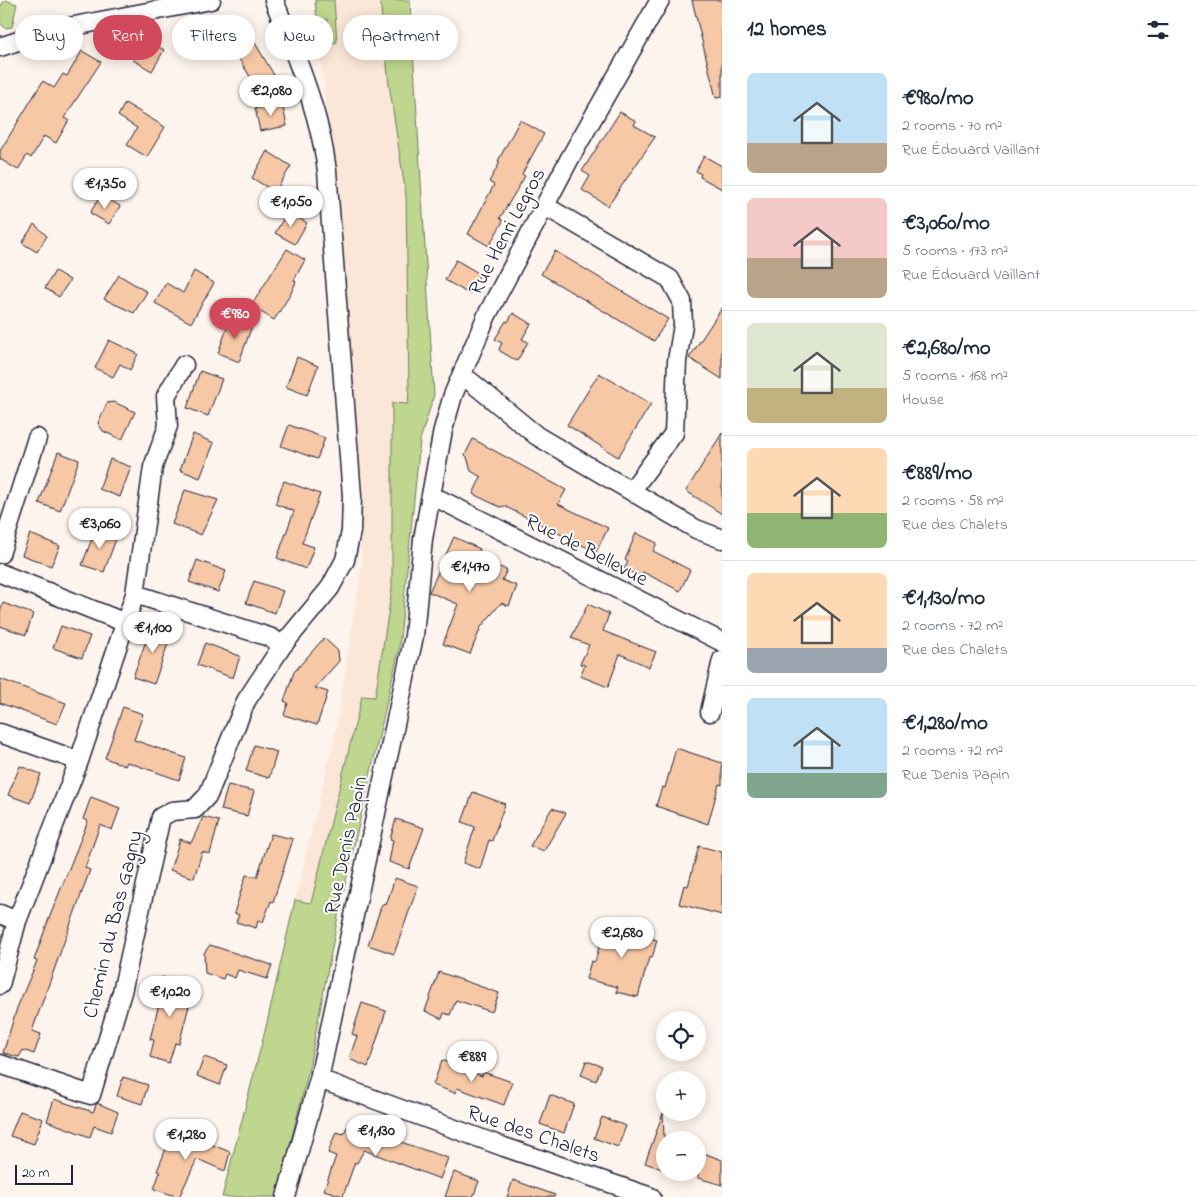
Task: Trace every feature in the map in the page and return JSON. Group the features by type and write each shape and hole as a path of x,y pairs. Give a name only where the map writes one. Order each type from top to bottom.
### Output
{"street":[{"path":"0,47 48,31 211,0"},
{"name":"Chemin du Bas Gagny","path":"0,1064 91,1094 122,992 161,817 172,811 195,809 208,795 246,701 282,646 330,588 345,560 351,531 352,496 324,146 274,0"},
{"name":"Rue Henri Legros","path":"430,500 443,430 460,377 487,315 660,0"},
{"path":"546,206 670,279 682,300 683,325 677,361 674,433 632,490"},
{"path":"0,984 17,921 79,762 135,594 153,467 168,426 166,396 184,365"},
{"path":"460,377 470,381 537,436 696,529 722,539"},
{"path":"0,554 37,438"},
{"name":"Rue Denis Papin","path":"286,1197 319,1080 414,636 423,539 430,500"},
{"name":"Rue de Bellevue","path":"430,500 442,500 722,642"},
{"path":"0,573 126,623"},
{"path":"135,594 272,638 282,646"},
{"path":"710,712 722,660"},
{"path":"0,734 79,762"},
{"path":"0,914 17,921"},
{"name":"Rue des Chalets","path":"319,1080 504,1147 651,1197"}],"shaded area":[{"path":"315,0 410,0 411,15 343,15 343,60 414,60 434,395 420,440 399,649 339,911 295,900 335,736 362,564 347,312 321,60 333,60 333,15 317,15"}],"green space":[{"path":"5,0 17,4 12,27 5,28 0,23 0,7"},
{"path":"315,0 334,0 337,42 333,43 333,15 316,15"},
{"path":"380,0 410,0 411,15 382,15"},
{"path":"386,60 414,60 434,395 420,440 399,649 339,911 308,1073 277,1197 222,1197 266,1027 295,900 311,903 362,696 375,697 392,589 392,403 408,404 409,390 406,196"}],"building":[{"path":"692,0 722,0 722,97 716,98"},
{"path":"255,43 274,75 256,86 240,60 255,60"},
{"path":"83,52 93,57 93,60 101,62 64,118 69,120 56,143 44,136 31,158 27,155 18,170 0,159 0,151 43,81 54,88 63,74 67,76 77,60 83,60"},
{"path":"133,60 158,60 152,71"},
{"path":"125,103 165,127 147,157 127,145 137,128 118,116"},
{"path":"282,103 287,126 260,131 255,108"},
{"path":"620,112 636,121 634,125 655,137 608,206 582,190 590,176 582,171"},
{"path":"520,120 544,134 522,174 525,176 500,218 503,221 489,246 468,234 494,185 489,182"},
{"path":"267,151 291,166 275,192 252,178"},
{"path":"704,156 722,166 722,189 700,177 701,174 696,171"},
{"path":"101,195 120,206 109,224 90,213"},
{"path":"288,211 307,223 295,244 275,233"},
{"path":"34,224 47,236 37,252 22,243"},
{"path":"287,249 305,260 294,280 296,282 290,295 274,320 251,306"},
{"path":"555,251 668,319 654,341 541,274"},
{"path":"456,260 480,274 469,294 445,280"},
{"path":"55,271 70,280 59,297 45,288"},
{"path":"194,271 214,283 191,323 155,303 166,283 183,293"},
{"path":"119,275 147,292 134,313 104,299"},
{"path":"722,308 722,379 689,358"},
{"path":"513,313 531,324 522,339 528,342 517,361 500,351 502,343 495,339"},
{"path":"231,317 252,326 239,362 218,353"},
{"path":"109,340 138,354 130,370 120,364 113,377 95,368"},
{"path":"297,357 318,366 307,395 286,387"},
{"path":"200,371 222,379 208,416 187,408"},
{"path":"599,373 651,404 618,457 567,425"},
{"path":"114,402 135,412 122,440 103,431 98,423 107,403"},
{"path":"289,425 325,438 317,459 281,446"},
{"path":"722,433 722,514 686,491"},
{"path":"193,434 214,443 200,478 180,470"},
{"path":"473,439 566,490 558,504 608,528 596,552 504,506 500,507 473,494 481,477 471,471 465,455"},
{"path":"58,452 79,460 60,511 39,503"},
{"path":"110,459 131,467 120,497 99,489"},
{"path":"284,481 320,494 302,543 314,547 306,569 277,558 294,511 275,504"},
{"path":"185,490 218,500 201,535 172,524"},
{"path":"96,528 117,536 104,572 82,565"},
{"path":"636,533 657,543 653,551 690,570 680,591 643,572 641,577 624,569 628,562 625,560"},
{"path":"30,534 60,546 51,566 22,555"},
{"path":"454,537 480,549 476,558 507,570 502,580 517,586 509,606 501,603 481,627 470,654 443,644 458,604 429,592"},
{"path":"197,560 226,571 218,592 189,582"},
{"path":"254,581 283,591 275,613 246,603"},
{"path":"3,603 33,614 26,635 0,626 0,613"},
{"path":"588,604 609,614 603,631 656,652 649,667 620,654 608,687 580,676 585,665 580,664 589,645 571,638"},
{"path":"152,624 172,632 154,684 133,677"},
{"path":"61,626 90,636 82,658 53,648"},
{"path":"324,638 338,651 339,661 315,688 328,692 317,725 284,715 288,703 284,701 294,672"},
{"path":"205,643 240,656 233,678 197,665"},
{"path":"0,679 66,703 57,724 0,703"},
{"path":"123,707 143,714 134,740 186,758 179,780 127,762 125,766 105,758"},
{"path":"254,745 277,752 269,778 246,771"},
{"path":"676,748 722,763 722,785 719,784 708,824 656,806 662,787 665,788"},
{"path":"20,766 41,774 30,803 8,795"},
{"path":"228,785 254,791 247,816 221,810"},
{"path":"473,792 505,804 492,841 489,840 480,869 463,863 475,827 462,822"},
{"path":"91,797 120,808 112,830 100,825 85,868 90,870 32,1031 41,1034 34,1054 23,1050 19,1057 3,1053 17,1008 37,961 34,960 48,921 88,821 83,819"},
{"path":"552,808 566,813 544,851 530,846"},
{"path":"203,817 219,821 210,854 202,852 194,878 170,870 180,839 191,843"},
{"path":"396,819 424,828 409,869 389,862 393,840 390,839"},
{"path":"271,834 293,839 273,902 271,901 263,922 258,920 256,928 236,922 239,915 234,913 246,875 257,877"},
{"path":"699,846 722,852 722,915 679,904 684,885 688,886"},
{"path":"395,878 418,886 394,954 368,945 382,904 386,905"},
{"path":"606,921 627,927 626,931 657,940 652,958 649,958 638,997 616,992 618,987 586,979 591,961 595,962"},
{"path":"210,945 272,965 267,979 238,970 235,978 225,974 223,979 205,973 204,953"},
{"path":"439,972 499,993 492,1012 456,1000 450,1015 444,1013 442,1019 425,1011"},
{"path":"162,977 194,987 179,1044 175,1043 169,1063 150,1057 154,1040 150,1039 159,1004 155,1002"},
{"path":"362,1003 386,1011 368,1067 349,1059 357,1036 352,1034"},
{"path":"204,1057 227,1065 220,1085 197,1076"},
{"path":"442,1060 482,1076 483,1072 512,1082 504,1105 457,1088 455,1093 433,1085"},
{"path":"586,1061 602,1066 596,1081 581,1075"},
{"path":"123,1077 148,1085 142,1104 117,1096"},
{"path":"550,1095 574,1104 564,1133 540,1124"},
{"path":"54,1099 93,1112 97,1103 118,1112 111,1132 94,1126 90,1137 47,1121"},
{"path":"20,1111 43,1119 34,1144 10,1136"},
{"path":"602,1117 626,1126 618,1147 594,1138"},
{"path":"660,1121 663,1121 664,1131 657,1131"},
{"path":"347,1127 385,1140 386,1137 448,1158 440,1179 364,1150 357,1163 355,1162 343,1196 324,1190 336,1156 328,1153 336,1132 344,1134"},
{"path":"174,1129 230,1152 225,1171 197,1159 179,1197 154,1189 160,1172 157,1171"},
{"path":"656,1132 656,1167 645,1163"},
{"path":"706,1154 722,1160 722,1185 706,1180"},
{"path":"454,1172 479,1181 473,1197 445,1197"},
{"path":"513,1180 555,1195 554,1197 507,1197"}]}
